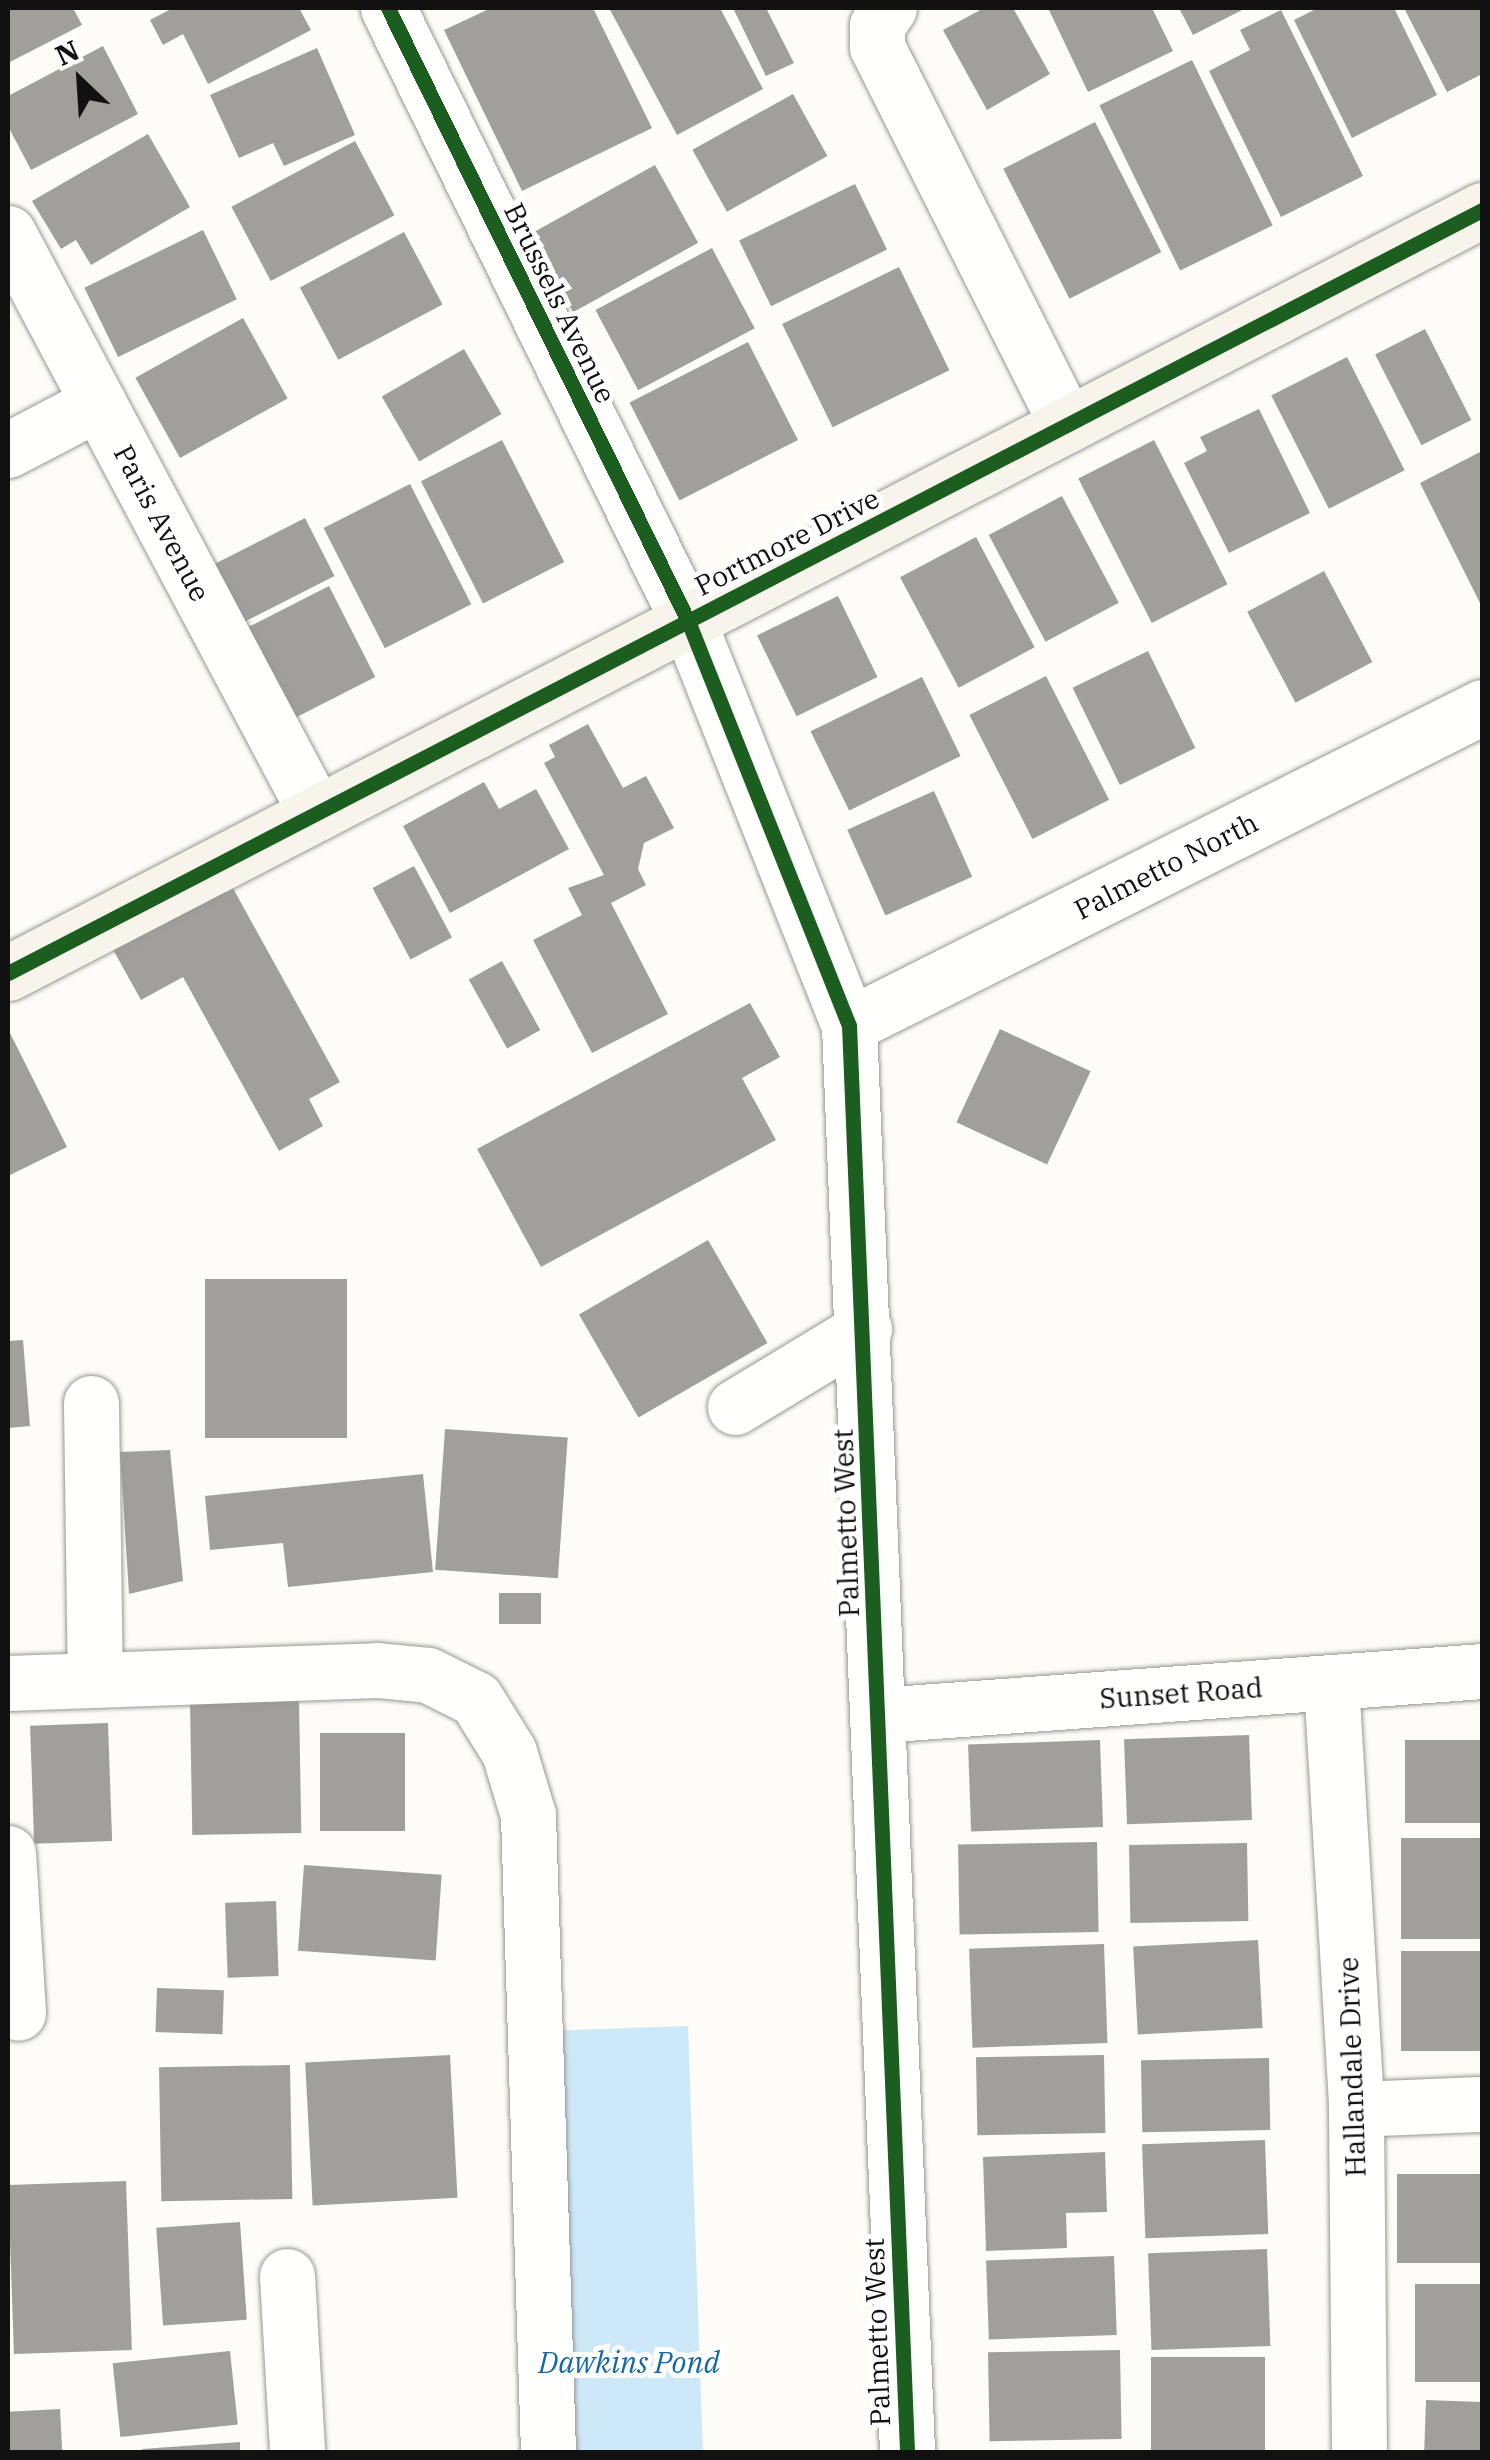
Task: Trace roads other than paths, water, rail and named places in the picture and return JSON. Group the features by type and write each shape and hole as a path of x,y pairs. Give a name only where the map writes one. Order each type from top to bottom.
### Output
{"street":[{"name":"Brussels Avenue","path":"388,8 688,621"},
{"path":"883,16 877,47 1067,425"},
{"name":"Portmore Drive","path":"8,973 1482,210"},
{"name":"Paris Avenue","path":"8,233 316,814"},
{"path":"8,450 98,402"},
{"name":"Palmetto West","path":"688,621 848,1025 864,1329 907,2452"},
{"name":"Palmetto North","path":"848,1025 1482,707"},
{"path":"735,1406 864,1329"},
{"path":"91,1403 95,1680"},
{"name":"Sunset Road","path":"878,1715 1482,1670"},
{"path":"8,1683 428,1675 476,1698 510,1752 528,1815 548,2452"},
{"name":"Hallandale Drive","path":"1331,1682 1356,2109 1359,2452"},
{"path":"8,1853 18,2013"},
{"path":"1356,2109 1482,2104"},
{"path":"287,2276 297,2452"}],"water":[{"name":"Dawkins Pond","path":"688,2026 703,2452 559,2452 544,2031"}]}
